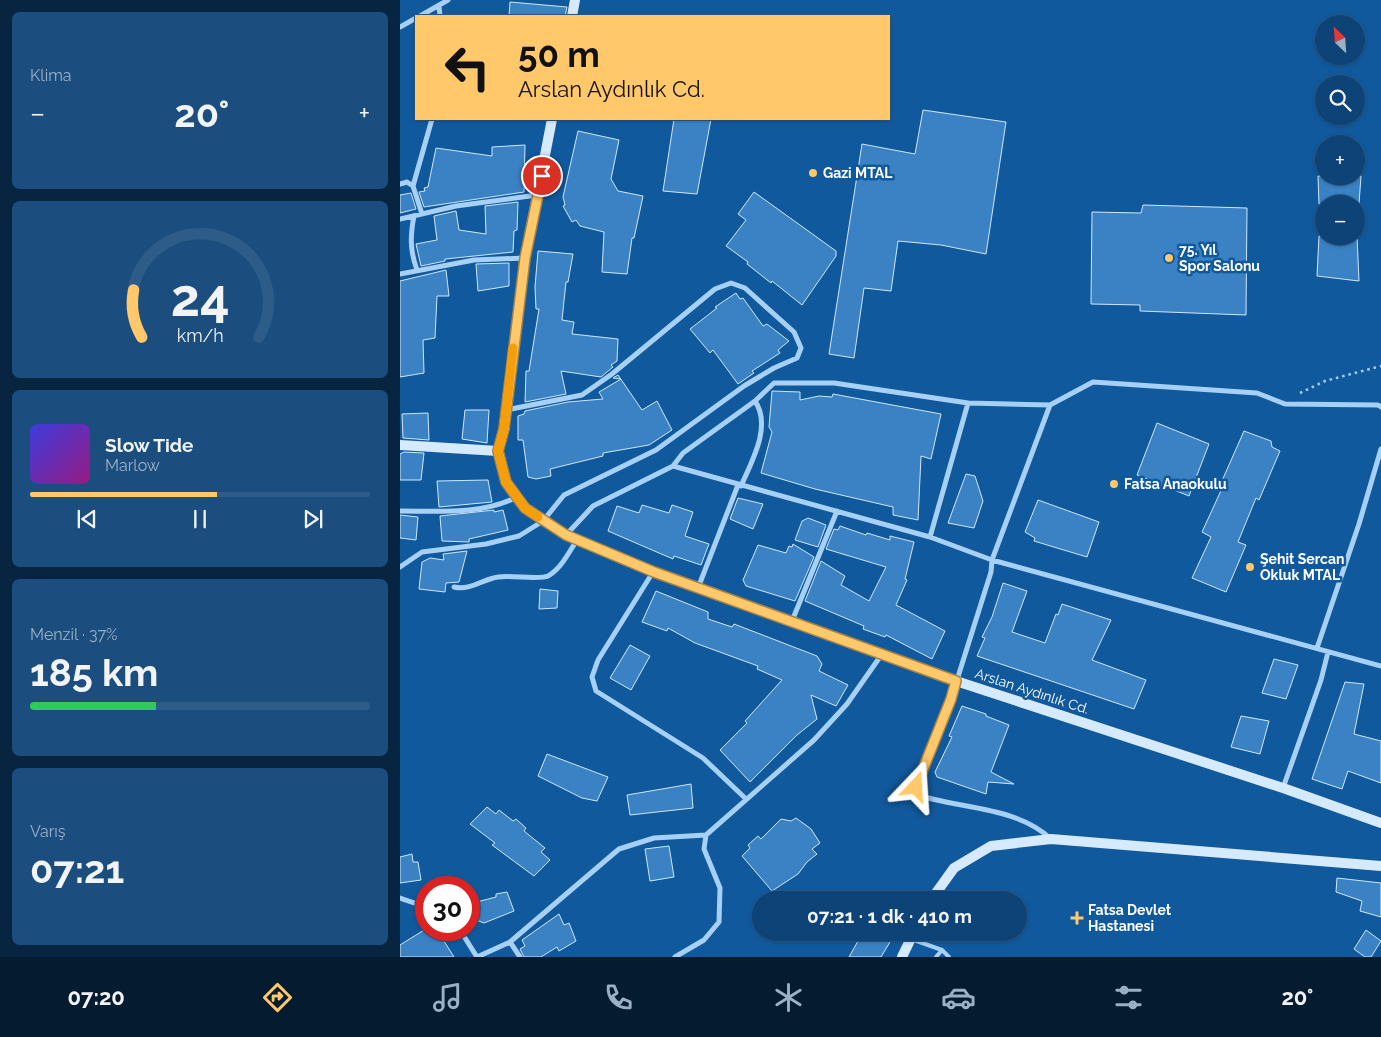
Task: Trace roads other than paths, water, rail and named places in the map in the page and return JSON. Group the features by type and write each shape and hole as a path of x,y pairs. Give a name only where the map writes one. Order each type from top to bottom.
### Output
{"street":[{"path":"422,15 448,0"},
{"path":"572,15 575,0"},
{"path":"439,6 440,15"},
{"path":"400,27 415,19"},
{"path":"422,214 414,186 432,120"},
{"name":"Arslan Aydınlık Cd.","path":"552,120 525,258 504,429 498,451 506,482 525,508 566,535 654,572 956,681 1283,788 1381,823"},
{"path":"400,184 408,182 414,186"},
{"path":"400,219 456,206 538,194"},
{"path":"414,216 410,237 416,270"},
{"path":"400,274 474,260 525,258"},
{"path":"400,567 422,552 486,544 519,536 543,521 564,495 656,450 744,386 774,368 797,358 801,348 794,332 745,288 731,283 716,289 612,374 582,396 505,410"},
{"path":"566,535 593,506 674,466 683,453 755,401 774,384 796,382 834,383 968,403 1050,405 1092,382 1257,393 1280,403 1378,405 1381,407"},
{"path":"698,588 740,485 760,443 761,410 755,401"},
{"path":"930,537 968,403"},
{"path":"1050,405 992,560 951,699 916,787 921,796 1022,819 1038,826 1051,839"},
{"path":"400,445 498,451"},
{"path":"1317,648 1359,524 1381,449"},
{"path":"674,466 930,537 992,560 1381,666"},
{"path":"400,511 454,512 504,504 517,497"},
{"path":"792,621 837,511"},
{"path":"454,587 471,587 492,578 512,575 546,578 557,570 577,540"},
{"path":"654,572 598,660 592,676 596,691 702,758 746,799"},
{"path":"1283,788 1321,680 1328,652"},
{"path":"467,941 477,957 510,942 619,849 654,838 706,835 814,740 848,704 882,654"},
{"path":"675,957 704,940 719,922 720,888 704,849 706,835"},
{"path":"937,891 954,868 992,846 1051,839 1381,866"},
{"path":"400,898 415,903"},
{"path":"902,957 910,941"},
{"path":"510,942 520,957"}],"lane":[{"path":"923,941 942,950 949,957"},
{"path":"936,957 942,950"}],"place":[{"name":"Gazi MTAL","path":"813,173"},
{"name":"75. Yıl Spor Salonu","path":"1169,258"},
{"name":"Fatsa Anaokulu","path":"1114,484"},
{"name":"Şehit Sercan Okluk MTAL","path":"1250,567"},
{"name":"Fatsa Devlet Hastanesi","path":"1077,918"}]}
